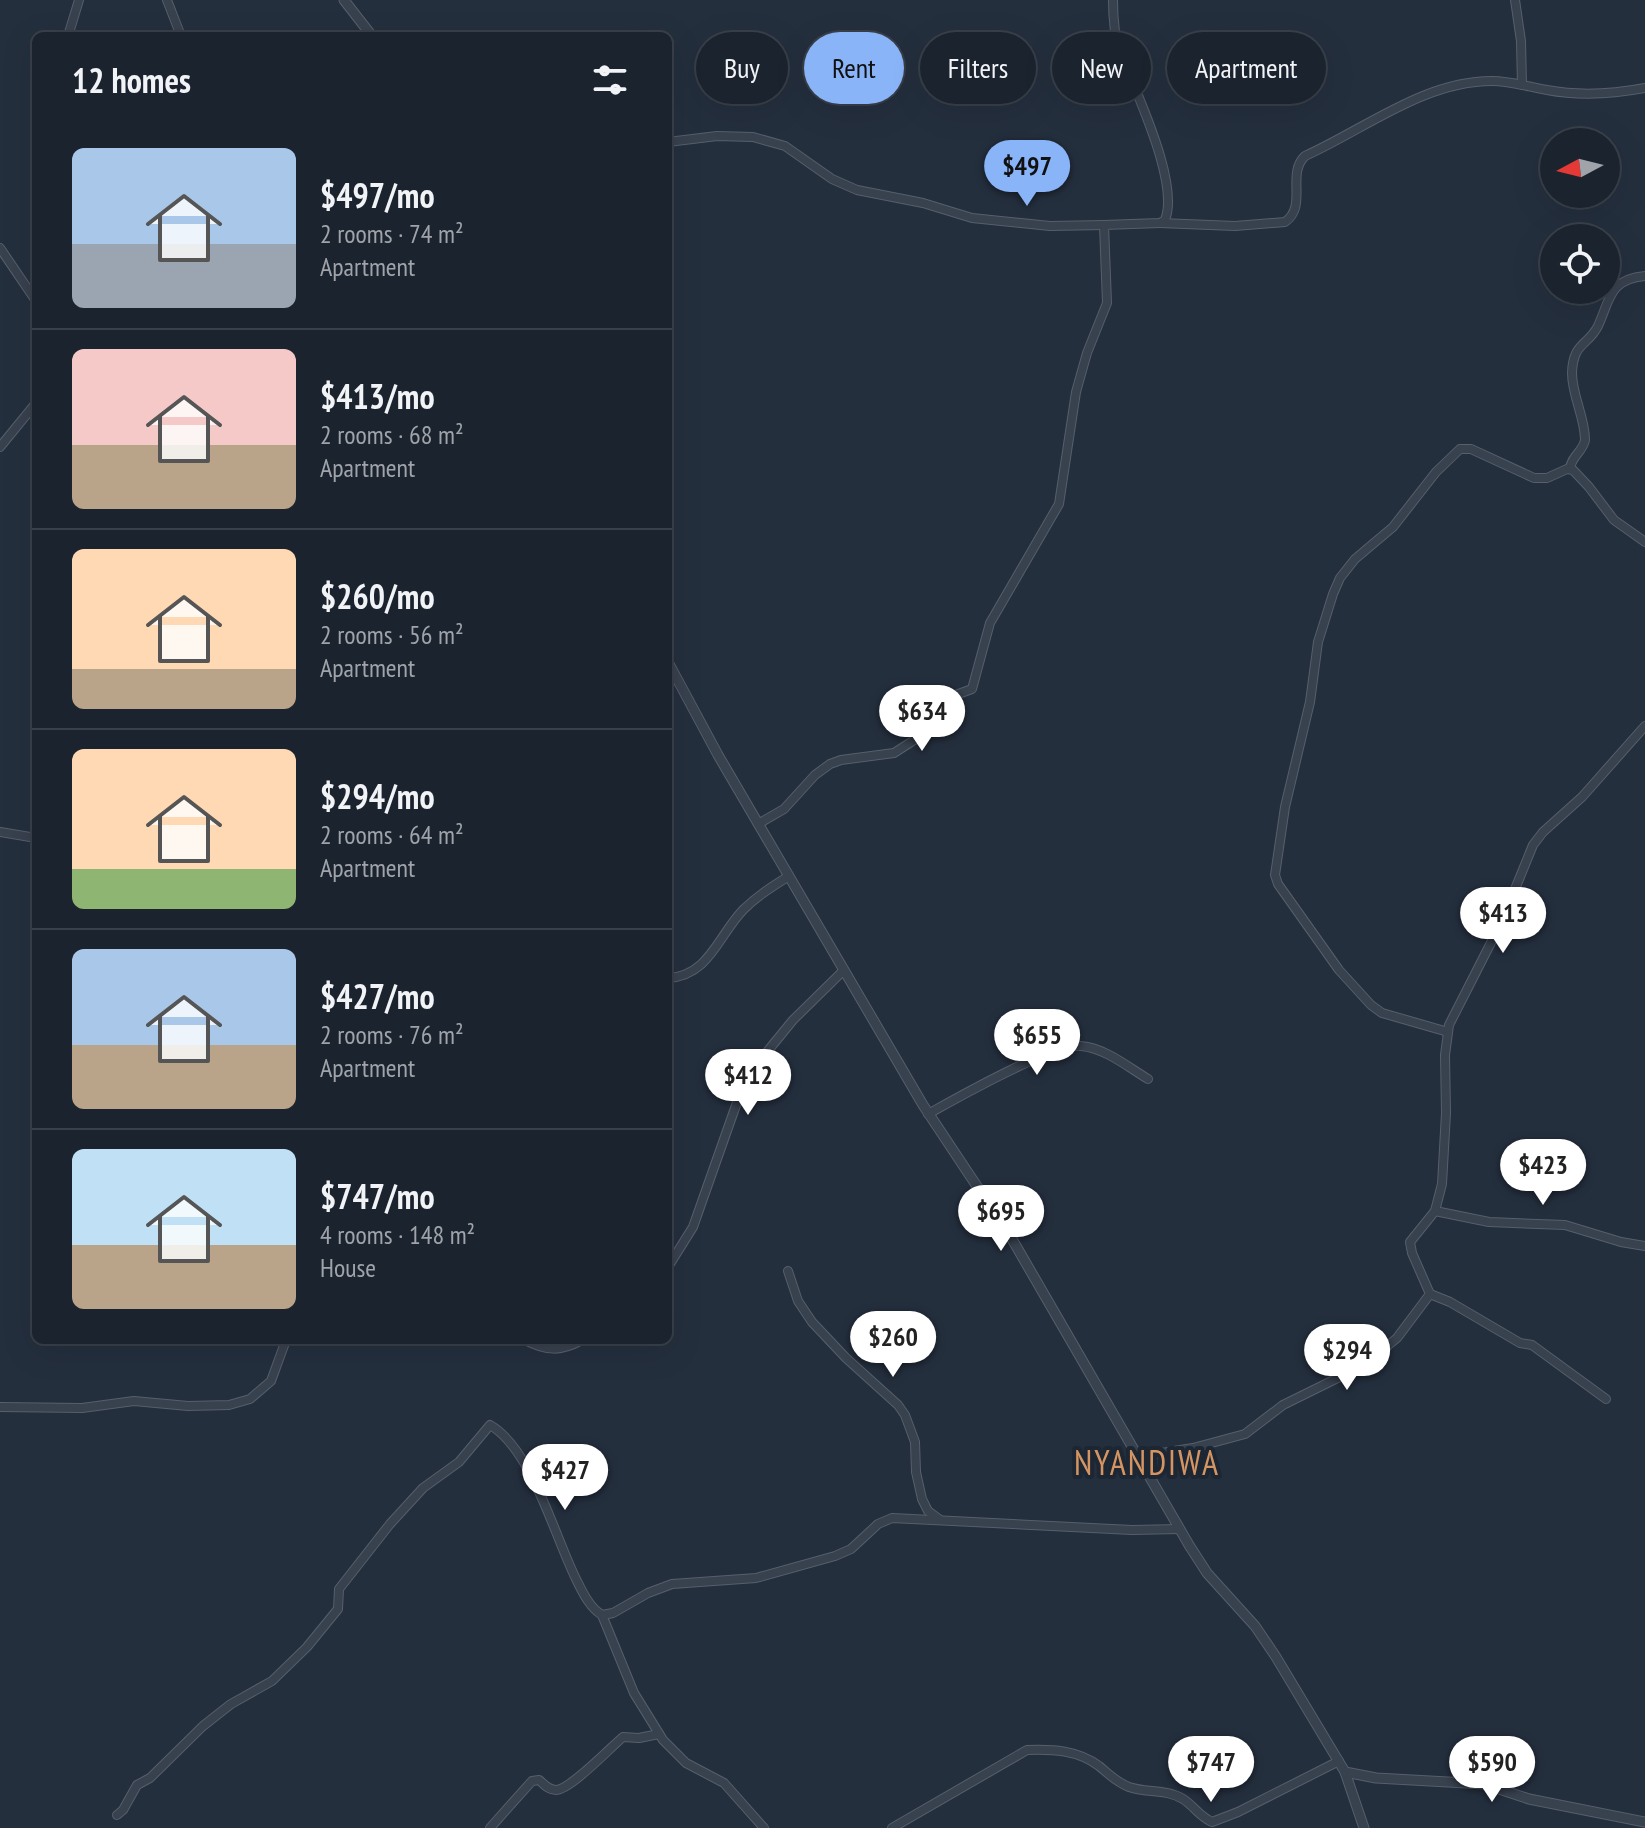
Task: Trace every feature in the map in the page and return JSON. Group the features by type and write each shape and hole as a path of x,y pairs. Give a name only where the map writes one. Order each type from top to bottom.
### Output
{"street":[{"path":"69,32 79,0"},
{"path":"167,0 179,32"},
{"path":"344,0 369,32"},
{"path":"1113,0 1120,55 1138,96 1166,184 1168,209 1165,220 1160,223"},
{"path":"1515,0 1521,41 1522,85"},
{"path":"672,141 722,135 753,137 785,146 832,179 857,190 923,203 972,218 1050,226 1160,223 1235,226 1285,222 1295,210 1296,169 1305,156 1431,93 1493,81 1565,93 1645,88"},
{"path":"758,824 784,809 815,775 830,764 894,753 934,724 947,699 974,687 990,623 1059,504 1076,392 1087,353 1107,303 1104,225"},
{"path":"0,248 32,295"},
{"path":"1570,469 1571,460 1583,448 1585,440 1573,380 1576,353 1596,328 1604,306 1618,286 1626,280 1645,276"},
{"path":"0,447 32,408"},
{"path":"1448,1032 1382,1013 1371,1005 1339,970 1278,884 1275,867 1278,847 1310,702 1318,642 1340,578 1355,559 1393,527 1457,450 1471,449 1534,478 1547,478 1570,469"},
{"path":"1570,469 1589,487 1614,520 1645,542"},
{"path":"672,669 758,824 928,1114 1012,1239 1180,1529 1207,1573 1255,1626 1339,1761 1364,1828"},
{"path":"1606,1399 1532,1345 1520,1343 1450,1302 1430,1294 1410,1242 1435,1211 1444,1166 1448,1032 1502,921 1533,845 1645,726"},
{"path":"0,832 32,837"},
{"path":"672,977 687,975 700,967 745,908 789,876"},
{"path":"672,1261 693,1227 741,1091 762,1058 793,1020 844,970"},
{"path":"928,1114 1042,1056 1069,1046 1093,1048 1148,1079"},
{"path":"1435,1211 1489,1222 1565,1225 1645,1246"},
{"path":"788,1271 798,1301 812,1322 902,1409 915,1442 922,1499 931,1514 943,1521"},
{"path":"1137,1457 1193,1448 1245,1434 1283,1405 1364,1365 1397,1338 1430,1294"},
{"path":"0,1407 82,1408 134,1401 188,1406 229,1405 250,1399 271,1381 285,1344"},
{"path":"532,1344 555,1350 571,1344"},
{"path":"117,1815 137,1785 150,1778 222,1711 272,1681 307,1647 338,1609 339,1589 390,1524 423,1488 459,1462 490,1425 507,1440 528,1472 580,1587 594,1610 602,1615 634,1693 659,1734 686,1763 724,1783 764,1828"},
{"path":"602,1615 613,1613 648,1593 672,1584 756,1578 835,1556 851,1549 878,1524 892,1518 1132,1530 1180,1529"},
{"path":"490,1828 532,1781 539,1780 549,1788 561,1789 623,1737 659,1734"},
{"path":"892,1828 1027,1750 1050,1749 1086,1757 1123,1785 1177,1796 1201,1817 1212,1822 1339,1761"},
{"path":"1345,1772 1376,1778 1484,1784 1529,1799 1645,1822"}],"district":[{"name":"NYANDIWA","path":"1147,1463"}]}
